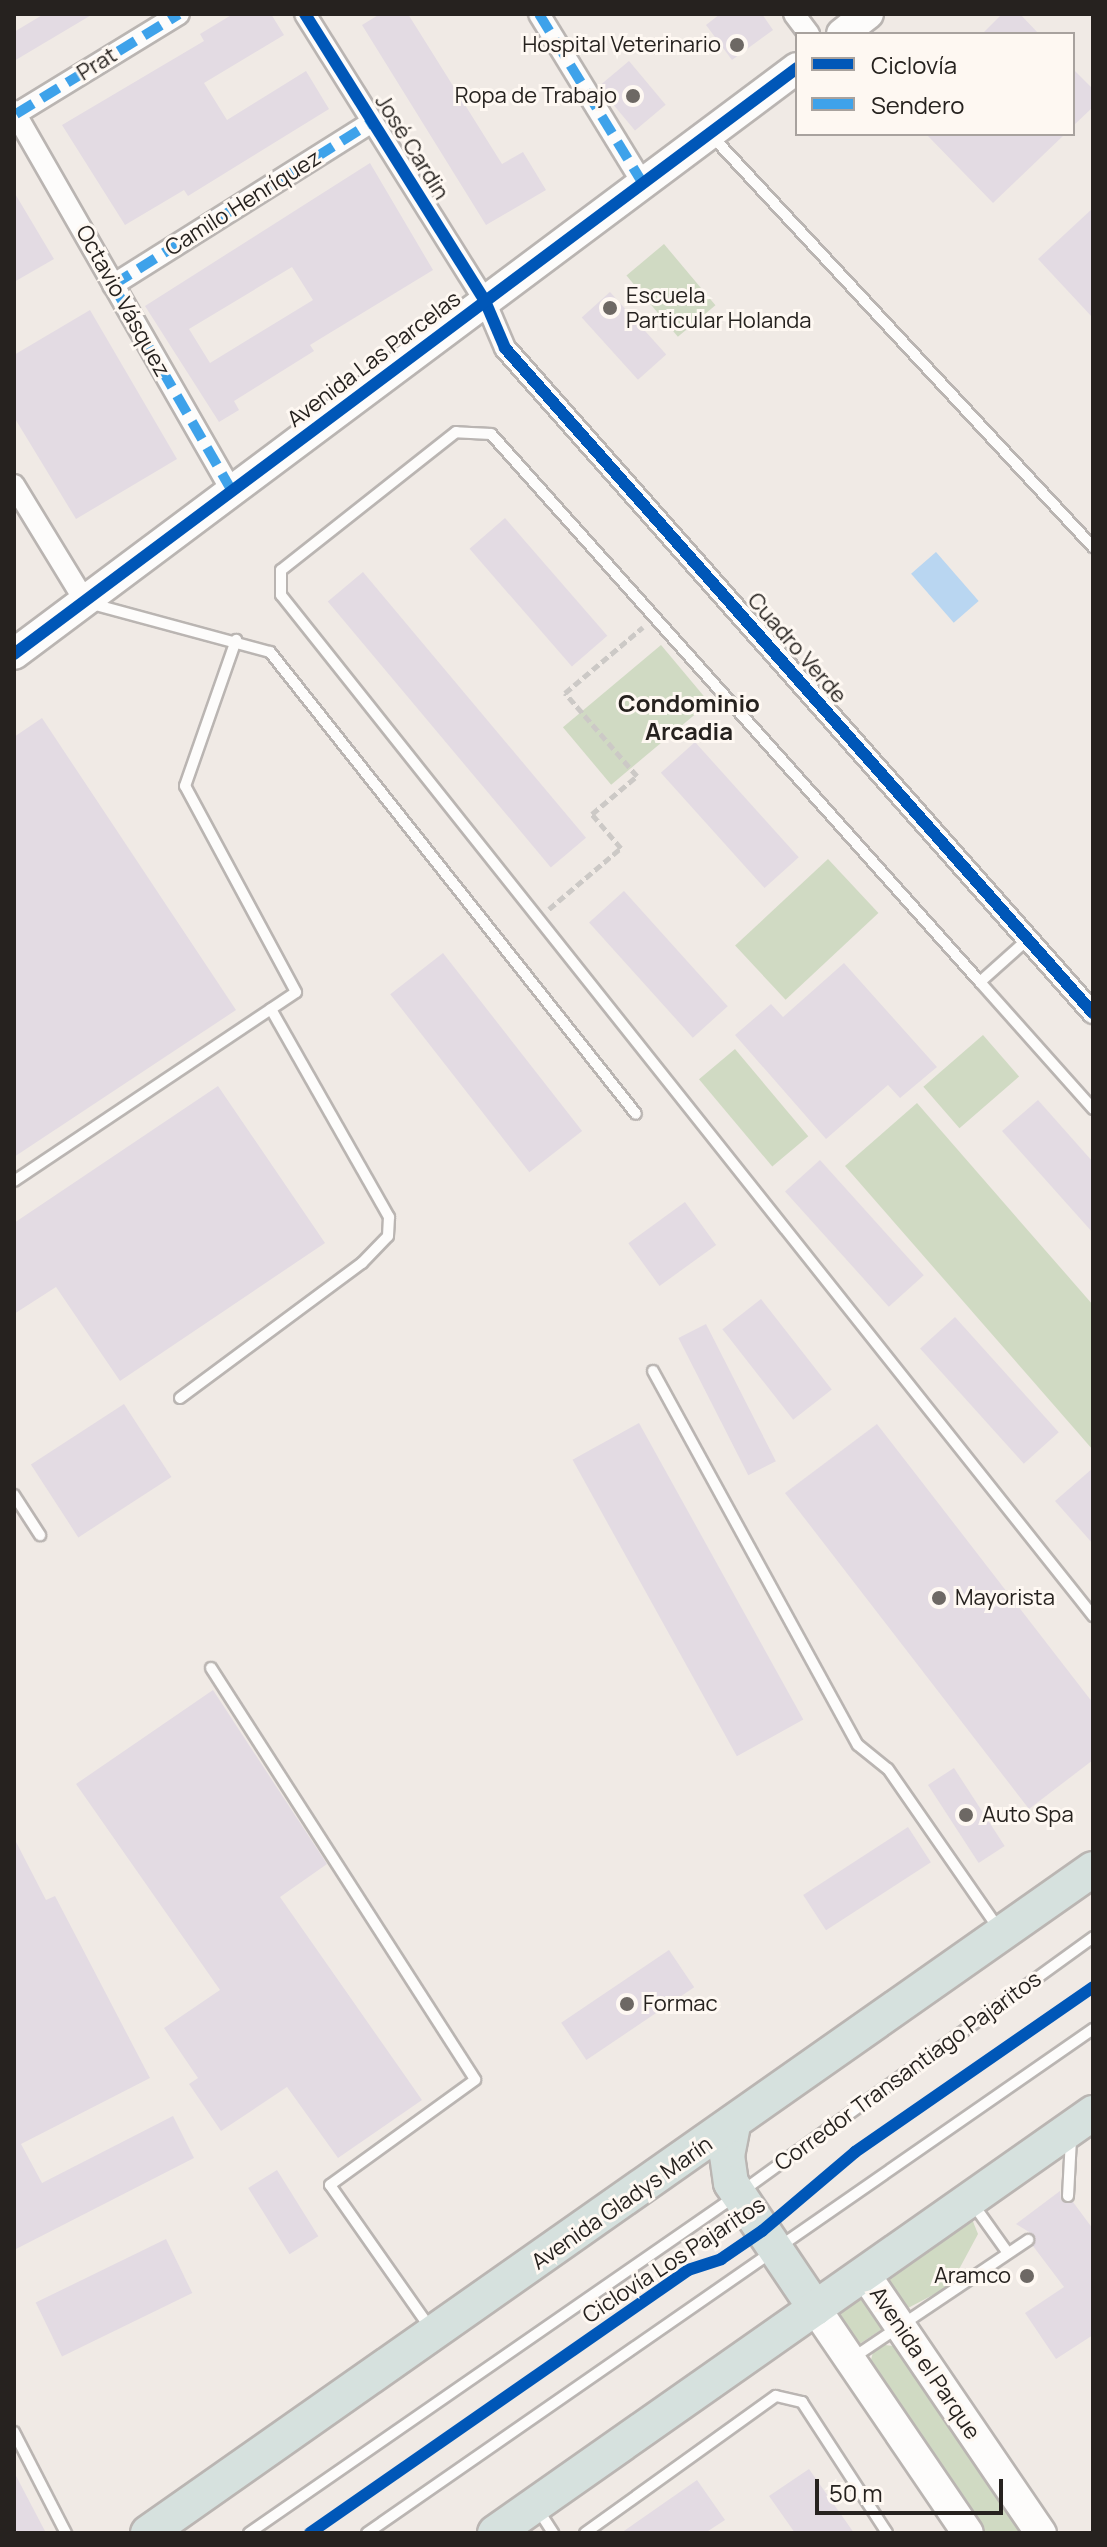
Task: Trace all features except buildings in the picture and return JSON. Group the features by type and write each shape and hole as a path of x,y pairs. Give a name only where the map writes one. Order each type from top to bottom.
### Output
{"main road":[{"name":"Avenida Gladys Marín","path":"148,2533 733,2125 1093,1869"},
{"path":"495,2533 544,2519 815,2308 1082,2121"},
{"path":"733,2125 727,2155 737,2195 815,2308"}],"street":[{"name":"Prat","path":"15,113 179,14"},
{"name":"José Cardin","path":"305,14 485,301"},
{"path":"539,14 643,184"},
{"path":"794,14 808,32"},
{"path":"845,32 868,14"},
{"name":"Avenida Las Parcelas","path":"14,654 795,70"},
{"name":"Octavio Vásquez","path":"15,113 232,491"},
{"name":"Camilo Henríquez","path":"113,285 372,122"},
{"name":"Cuadro Verde","path":"485,301 505,348 1093,1013"},
{"path":"14,485 86,603"},
{"name":"Avenida el Parque","path":"864,2273 1041,2533"},
{"path":"815,2308 968,2533"}],"lane":[{"path":"711,134 1093,547"},
{"path":"1093,1109 505,446 475,431 456,432 281,570 281,595 1093,1616"},
{"path":"86,603 236,640 270,652 636,1114"},
{"path":"14,1181 296,992 185,786 236,640"},
{"path":"980,982 1028,939"},
{"path":"180,1398 362,1263 388,1236 389,1217 271,1009"},
{"path":"653,1371 858,1745 888,1769 1003,1935"},
{"path":"14,1495 40,1535"},
{"path":"211,1668 475,2080 330,2185 435,2334"},
{"name":"Corredor Transantiago Pajaritos","path":"249,2533 737,2195 1093,1937"},
{"path":"367,2533 1093,2029"},
{"path":"1068,2196 1082,2121"},
{"path":"970,2199 1008,2253"},
{"path":"850,2360 1028,2240"},
{"path":"585,2533 776,2396 802,2402 887,2533"},
{"path":"14,2432 66,2533"}],"path":[{"path":"538,919 621,848 592,814 637,776 565,693 656,616"}],"green space":[{"path":"664,244 715,305 678,337 626,275"},
{"path":"661,645 709,702 611,785 563,727"},
{"path":"828,859 878,913 786,1000 735,946"},
{"path":"983,1035 1019,1077 959,1128 923,1087"},
{"path":"735,1049 808,1136 772,1167 699,1079"},
{"path":"917,1103 1093,1305 1093,1450 845,1166"},
{"path":"970,2214 978,2234 950,2286 908,2308 884,2276"},
{"path":"865,2289 888,2325 852,2348 829,2312"},
{"path":"885,2345 901,2347 1026,2533 984,2533 869,2368 873,2352"}],"water":[{"path":"936,552 979,601 954,623 911,574"}],"marked path":[{"path":"16,114 179,14"},
{"path":"539,14 643,184"},
{"path":"232,491 113,285 372,122"}],"cycle path":[{"path":"305,14 485,301 505,348 1093,1013"},
{"path":"14,654 795,69"},
{"name":"Ciclovía Los Pajaritos","path":"310,2533 688,2270 721,2259 762,2231 855,2152 1093,1987"}],"place":[{"name":"Hospital Veterinario","path":"737,45"},
{"name":"Ropa de Trabajo","path":"633,96"},
{"name":"Escuela Particular Holanda","path":"610,308"},
{"name":"Mayorista","path":"939,1598"},
{"name":"Auto Spa","path":"966,1815"},
{"name":"Formac","path":"627,2004"},
{"name":"Aramco","path":"1027,2276"}],"district":[{"name":"Condominio Arcadia","path":"689,717"}]}
